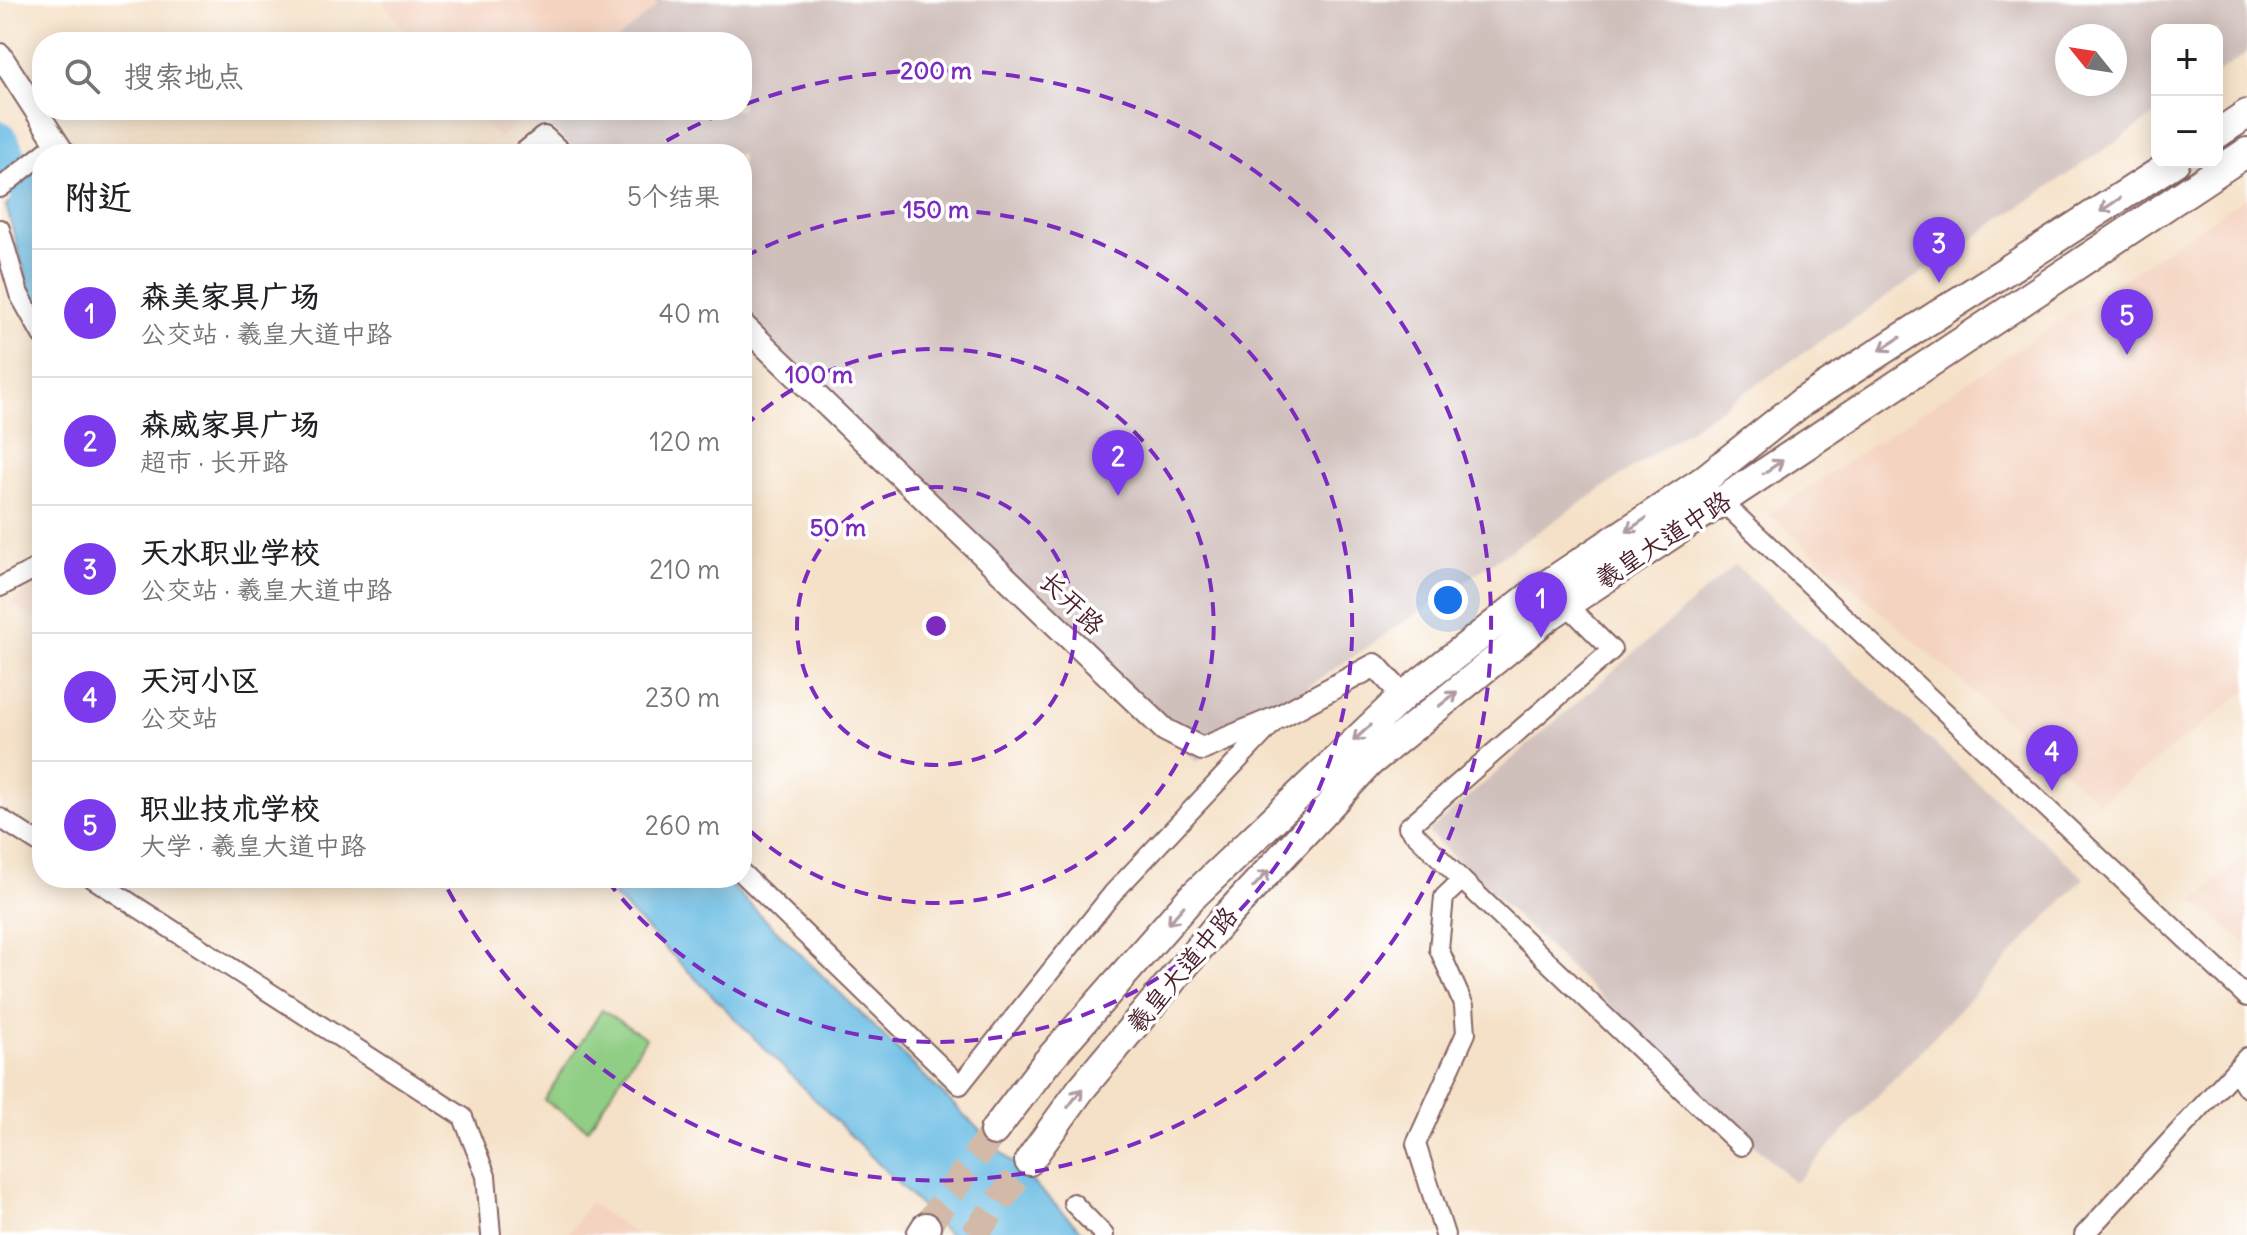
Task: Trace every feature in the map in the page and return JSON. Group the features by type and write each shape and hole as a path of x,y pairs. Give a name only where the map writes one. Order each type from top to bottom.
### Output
{"main road":[{"path":"2223,130 2247,114"},
{"name":"羲皇大道中路","path":"994,1131 1046,1063 1190,899 1403,696 1556,595 1722,502 1995,316 2247,152"},
{"name":"羲皇大道中路","path":"1029,1161 1081,1089 1220,923 1369,763 1556,595 1802,402 2166,168"}],"street":[{"path":"0,55 32,105"},
{"path":"42,120 57,144"},
{"path":"0,188 32,162"},
{"path":"0,229 19,294 32,317"},
{"name":"长开路","path":"752,334 1165,730 1202,749 1279,717 1375,665 1403,696"},
{"path":"1701,482 2247,997"},
{"path":"0,587 32,570"},
{"path":"1556,595 1612,650 1408,827 1741,1146"},
{"path":"752,883 960,1085 1113,893 1279,717"},
{"path":"0,818 32,839"},
{"path":"1445,1235 1416,1144 1466,1033 1464,1006 1439,949 1444,897 1462,880"},
{"path":"108,888 463,1117 486,1176 491,1235"},
{"path":"2241,1063 2247,1088"},
{"path":"2084,1235 2241,1063"},
{"path":"1073,1203 1104,1235"}],"shaded area":[{"path":"380,0 654,0 658,6 626,32 407,32"},
{"path":"654,0 2247,0 2247,53 2223,69 2223,24 2151,24 2151,118 1197,762 752,325 752,144 569,144 544,120 752,120 752,32 626,32 657,6"},
{"path":"482,120 520,120 498,139"},
{"path":"2247,196 2247,691 2100,803 1769,514"},
{"path":"1735,565 2084,878 1795,1183 1428,832"},
{"path":"32,585 32,617 11,603"},
{"path":"2247,854 2247,945 2194,900"},
{"path":"589,1203 638,1235 568,1235"}],"green space":[{"path":"602,1010 646,1038 588,1129 544,1100"}],"water":[{"path":"32,183 32,294 30,292 6,205"},
{"path":"606,888 733,888 1086,1235 949,1235"}],"waterway":[{"path":"0,138 32,203"}],"tunnel":[{"path":"926,1227 994,1131"},
{"path":"974,1235 1029,1161"}],"place":[{"name":"天水职业学校","path":"1939,283"},
{"name":"职业技术学校","path":"2127,355"},
{"name":"森威家具广场","path":"1118,496"},
{"name":"森美家具广场","path":"1541,638"},
{"name":"天河小区","path":"2052,791"}]}
